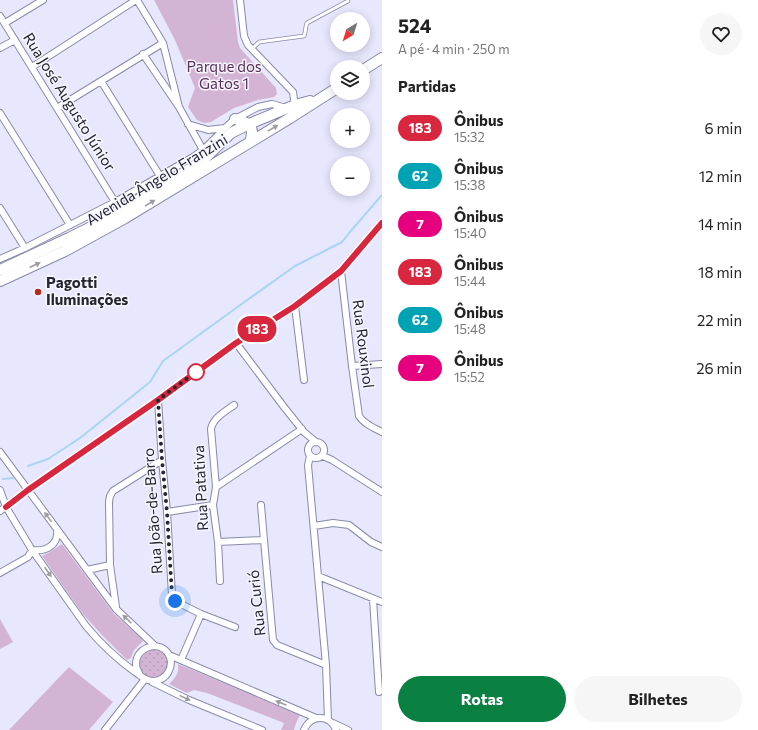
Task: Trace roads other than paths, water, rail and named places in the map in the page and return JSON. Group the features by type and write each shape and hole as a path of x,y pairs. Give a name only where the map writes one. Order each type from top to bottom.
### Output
{"main road":[{"path":"370,66 382,58"},
{"name":"Avenida Ângelo Franzini","path":"0,270 97,224 201,162 230,133 249,124 292,110 324,97 330,93"},
{"name":"Avenida Ângelo Franzini","path":"0,281 65,251 112,225 250,142 292,110"},
{"path":"235,119 249,124 252,132 250,142"}],"street":[{"path":"5,23 43,0"},
{"path":"32,67 136,0 163,43 179,107"},
{"path":"0,260 115,202 193,157 203,150 235,119 258,107 272,104 292,110 293,92 248,45 244,36 240,0"},
{"name":"Rua José Augusto Júnior","path":"0,16 115,202"},
{"path":"0,48 15,40"},
{"path":"57,108 163,43"},
{"path":"143,54 179,107 203,150"},
{"path":"100,81 160,176"},
{"path":"0,113 70,225"},
{"path":"188,124 208,130 224,128"},
{"path":"0,208 25,248"},
{"path":"0,511 158,400 236,343 295,306 341,271 382,223"},
{"name":"Rua Rouxinol","path":"341,271 359,416 365,423 382,432"},
{"path":"295,306 304,380"},
{"path":"236,343 284,407 303,430 316,442 322,444 332,460"},
{"path":"352,366 382,364"},
{"name":"Rua João-de-Barro","path":"158,400 172,595 175,601 201,614 235,627"},
{"name":"Rua Patativa","path":"220,581 218,542 213,505 216,488 211,429 214,421 234,405"},
{"path":"303,430 310,456 308,465 330,721 336,730"},
{"path":"216,488 303,430"},
{"path":"308,448 311,444 316,442"},
{"path":"308,465 321,457 325,451 323,446"},
{"path":"1,454 116,609 155,646"},
{"path":"310,456 314,458 321,457 332,460 382,492"},
{"path":"116,609 110,565 110,496 113,491 162,460"},
{"path":"0,490 6,507 32,550 94,636 126,665 145,678 189,700 262,730"},
{"path":"167,512 213,505"},
{"name":"Rua Curió","path":"262,505 273,640 277,646 326,665"},
{"path":"314,526 334,523 348,525 371,542 382,547"},
{"path":"32,550 39,551 47,549 52,545 58,535 57,529"},
{"path":"218,542 264,540"},
{"path":"0,573 28,557 32,550"},
{"path":"87,570 110,565"},
{"path":"318,576 382,602"},
{"path":"373,599 379,692"},
{"path":"181,660 201,614"},
{"path":"150,646 155,646 166,651 171,660 169,672 162,679 156,681 145,678 137,670 136,664 137,658 144,649 150,646"},
{"path":"169,655 316,718 322,718 330,721 348,730"},
{"path":"105,730 145,678"},
{"path":"304,730 311,720 316,718"}],"lane":[{"path":"252,49 258,42 304,36 307,23 348,1"}],"waterway":[{"path":"28,466 48,459 80,438 150,382 163,361 243,303 295,266 342,242 382,195"},
{"path":"3,479 13,478"}],"place":[{"name":"Pagotti Iluminações","path":"38,292"}],"park label":[{"name":"Parque dos Gatos 1","path":"224,76"}]}
